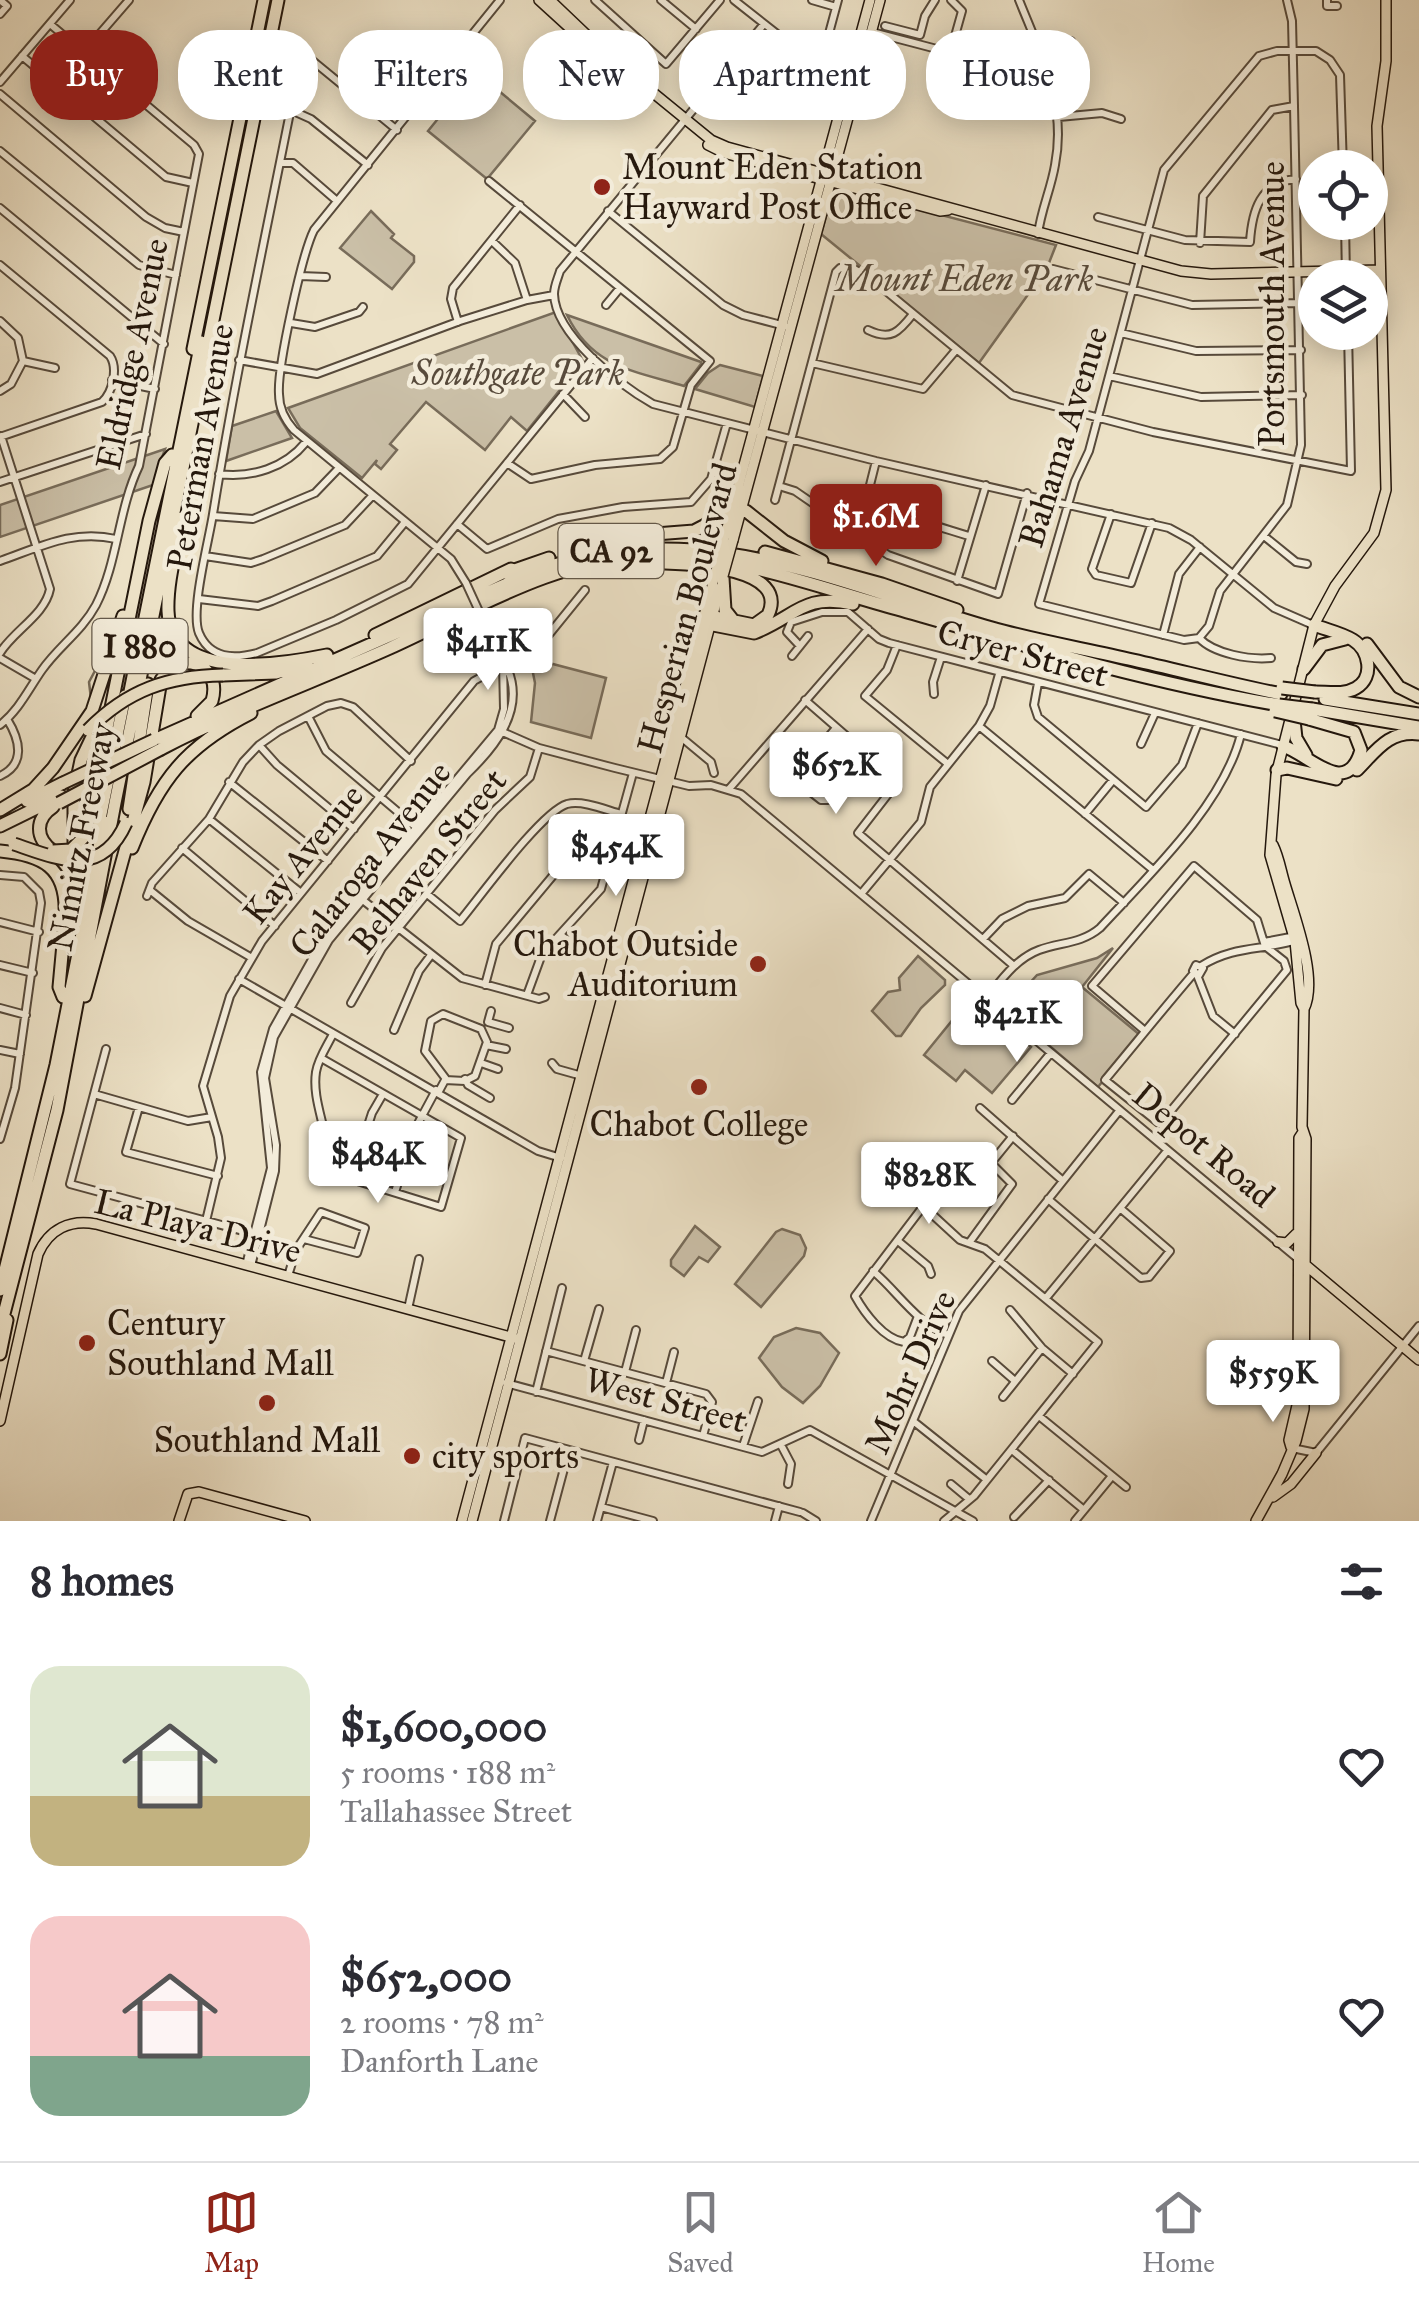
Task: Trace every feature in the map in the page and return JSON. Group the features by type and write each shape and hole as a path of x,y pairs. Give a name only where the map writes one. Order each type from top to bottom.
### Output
{"highway":[{"name":"Nimitz Freeway","path":"0,1328 2,1298 43,1169 68,1050 275,0"},
{"name":"Nimitz Freeway","path":"0,1266 42,1103 172,455 275,0"},
{"name":"I 880","path":"2,1298 56,1065 275,0"},
{"path":"37,792 98,699 165,463 172,455"},
{"path":"0,817 37,792 120,700 168,680 276,673 418,616 548,553 599,538 694,531 730,515 738,491"},
{"path":"178,498 184,506 168,612 172,628 184,645 201,656 241,666 284,664 327,655"},
{"path":"730,515 812,557 882,584"},
{"path":"506,573 593,546 672,539 746,547 882,584 1072,646"},
{"path":"61,794 44,813 38,828 45,845 53,851 71,850 84,836 144,544"},
{"name":"CA 92","path":"37,792 61,794 528,574 586,556 637,548 689,547 749,556 997,630 1224,682 1279,700"},
{"name":"CA 92","path":"0,817 131,764 158,745 290,691 533,581 616,559 677,556 745,566 996,638 1246,700 1378,705 1419,714"},
{"path":"616,559 706,567 761,581 771,596 768,615 758,624 708,620"},
{"path":"720,576 725,610 736,624"},
{"path":"708,620 754,633 797,608 824,600 996,638"},
{"path":"1279,700 1313,704 1362,683 1367,659 1361,647 1316,622"},
{"path":"1316,622 1358,635 1394,681 1419,697"},
{"path":"1304,669 1322,645 1349,638"},
{"path":"0,840 80,862 109,848 126,823 152,662 146,657"},
{"path":"68,1050 75,1038 144,782 161,680 173,665 186,662 202,666 215,687 208,706 158,745"},
{"path":"111,902 148,810 171,772 221,728 290,691"},
{"path":"1283,746 1330,772 1345,772 1358,758 1361,746 1357,736 1313,704"},
{"name":"CA 92","path":"1313,704 1419,730"},
{"path":"1293,710 1298,744 1312,761"},
{"path":"1277,770 1287,768 1321,777 1347,778 1387,740 1419,730"},
{"path":"73,946 69,938 74,888 74,794 90,734"},
{"path":"1283,746 1321,777"},
{"path":"0,851 40,859 62,882 66,908 59,987 63,997"},
{"name":"I 880","path":"2,1298 64,1040 70,1034"},
{"path":"0,1354 2,1298"}],"main road":[{"path":"539,0 683,121 727,147 940,211 1194,274 1298,272"},
{"path":"550,0 683,121"},
{"name":"Hesperian Boulevard","path":"864,30 870,0"},
{"name":"Hesperian Boulevard","path":"872,30 880,0"},
{"path":"1380,260 1378,126 1386,51 1386,0"},
{"name":"Hesperian Boulevard","path":"738,491 843,120"},
{"path":"1291,1447 1298,1396 1306,1181 1304,1010 1297,938 1270,855 1274,845 1272,810 1277,770 1316,622 1334,586 1366,548 1383,506 1386,476 1382,350"},
{"name":"Hesperian Boulevard","path":"462,1521 517,1339 720,576 729,540 730,515 758,431"},
{"name":"Hesperian Boulevard","path":"665,780 682,738 708,620"},
{"path":"1256,1521 1271,1499 1296,1441 1304,1409 1304,1304 1298,1232 1298,1138 1303,1132"},
{"path":"1298,1157 1306,1181"},
{"name":"La Playa Drive","path":"0,1421 37,1258 56,1230 74,1222 92,1222 517,1339"},
{"path":"1278,1242 1287,1243 1298,1232"},
{"name":"Depot Road","path":"1301,1261 1419,1360"},
{"path":"1304,1304 1310,1286 1330,1286"},
{"name":"Hesperian Boulevard","path":"472,1521 504,1383"},
{"path":"1271,1499 1291,1484 1316,1453"},
{"path":"179,1521 188,1494 198,1492 298,1520"}],"street":[{"path":"0,82 70,0"},
{"path":"103,30 129,0"},
{"path":"500,0 310,238 278,393 290,426 457,566 504,663 500,731"},
{"path":"595,0 666,64 720,0"},
{"path":"661,0 696,29"},
{"path":"734,0 772,30"},
{"path":"812,0 837,3 830,30"},
{"path":"885,26 920,35 935,0"},
{"path":"952,0 962,14 957,30"},
{"path":"1019,0 1031,30"},
{"name":"Portsmouth Avenue","path":"1287,0 1299,260"},
{"path":"1327,0 1327,6 1337,6"},
{"path":"0,14 4,3"},
{"name":"Eldridge Avenue","path":"50,24 57,30"},
{"path":"764,24 560,271 554,295 570,334 653,404 1177,531 1281,613 1316,622"},
{"path":"1292,50 1316,51 1330,60 1340,75 1342,150"},
{"name":"Bahama Avenue","path":"1163,635 1039,604 1098,419 1164,170 1259,56 1292,50"},
{"path":"22,56 166,177 193,183"},
{"name":"Peterman Avenue","path":"318,65 397,130"},
{"path":"0,94 146,217 165,228 184,232"},
{"path":"1200,243 1203,196 1272,110 1294,106"},
{"path":"1090,114 1121,118"},
{"name":"Eldridge Avenue","path":"4,722 95,606 146,434 199,154 194,145 158,115"},
{"name":"Peterman Avenue","path":"289,120 239,360 205,556 198,630 204,643 222,656 236,658 336,620 403,588 438,548"},
{"path":"312,120 368,166"},
{"path":"1038,234 1055,169 1059,120"},
{"path":"0,151 138,265 176,275"},
{"path":"280,162 293,163 337,200"},
{"path":"1098,217 1200,243 1250,242 1252,210 1271,186 1296,179"},
{"path":"489,181 710,361 691,385 671,451 656,461 623,461 531,478 507,463"},
{"path":"458,322 451,300 452,288 520,205"},
{"path":"1,210 164,344"},
{"path":"608,211 723,306 787,326"},
{"path":"492,241 516,263 527,300"},
{"path":"0,265 110,356 114,367 110,393 102,402 0,436 49,578 48,597 0,656 36,679"},
{"path":"775,500 836,272 845,267 858,270 1008,394 1098,419 1351,472 1348,350"},
{"path":"1053,270 1202,306 1298,303"},
{"path":"300,276 326,277"},
{"path":"606,305 620,288"},
{"path":"239,360 317,374 458,322 554,295"},
{"path":"291,324 315,327 363,308"},
{"path":"868,330 895,335 913,314"},
{"path":"0,320 18,338 23,362 11,384 0,391"},
{"path":"1120,333 1196,351 1301,350"},
{"path":"812,364 923,389 956,350"},
{"name":"Portsmouth Avenue","path":"1199,638 1210,624 1216,596 1287,505 1303,428 1301,350"},
{"path":"438,548 594,358"},
{"path":"23,362 55,368"},
{"path":"1109,376 1201,397 1302,396"},
{"path":"112,380 155,389"},
{"path":"563,394 585,417"},
{"path":"458,524 488,549 558,520 623,507 691,502 712,479 727,423"},
{"path":"0,482 146,434"},
{"path":"219,474 249,476 290,460 306,441"},
{"path":"876,461 869,490 877,498 899,512 969,536"},
{"path":"213,516 252,518 314,494 339,468"},
{"path":"957,581 986,485"},
{"path":"778,486 795,491 888,555 998,594 1028,494"},
{"path":"205,556 251,563 263,560 345,525 373,496"},
{"path":"1111,514 1092,572 1131,583 1152,524"},
{"path":"200,599 258,606 272,601 377,556 405,522"},
{"path":"0,561 85,534 116,540"},
{"path":"1264,536 1296,562 1307,564"},
{"path":"1200,546 1179,574 1163,635 1184,640 1199,638 1208,648 1271,658"},
{"name":"Kay Avenue","path":"206,1221 218,1176 220,1148 203,1086 230,996 252,958 474,680 550,637 586,590"},
{"name":"Cryer Street","path":"800,646 786,628 803,616 848,612 879,640 897,646 1283,746"},
{"path":"728,789 868,629"},
{"path":"792,656 808,636"},
{"path":"897,646 887,670 866,696 948,764"},
{"path":"934,694 933,682 942,657"},
{"path":"861,894 921,822 930,787 979,726 1000,674"},
{"path":"1038,683 1034,705 1038,717 1146,806 1188,755 1198,723"},
{"path":"805,700 885,772 890,788 858,832 1014,966"},
{"path":"252,958 149,894 152,883 208,818 229,782 260,744 308,716 341,704 353,708 411,761"},
{"path":"1141,744 1155,712"},
{"path":"308,716 326,752 418,828"},
{"path":"0,776 18,760 18,741 4,722"},
{"path":"979,726 1152,869"},
{"path":"836,728 796,778 820,800 828,800 868,755"},
{"name":"Depot Road","path":"500,731 539,748 665,780 728,789 755,804 1301,1261"},
{"name":"Calaroga Avenue","path":"249,1265 271,1159 260,1072 266,1044 324,938 500,731"},
{"path":"985,1000 1014,966 1040,950 1088,938 1124,903 1218,792 1241,734"},
{"path":"682,738 711,762 714,773"},
{"path":"260,744 278,765 354,829"},
{"name":"Belhaven Street","path":"351,1002 382,948 495,810 530,777 539,748"},
{"path":"527,996 535,967 601,888 634,772"},
{"path":"1085,814 1113,780"},
{"path":"229,782 328,861"},
{"path":"426,894 460,921 524,842 560,807 577,803 621,814"},
{"path":"208,818 301,894"},
{"path":"182,848 275,926"},
{"path":"485,984 496,944 561,866 574,854 588,850 610,856"},
{"path":"1145,1032 1092,986 1194,866 1257,920 1264,944 1286,966 1285,974 1160,1124 1105,1080 1196,974 1202,972 1201,966 1248,947 1264,944 1280,943 1297,938"},
{"path":"983,939 1002,919 1028,906 1065,898 1089,874 1124,903"},
{"path":"0,875 24,877 39,892 33,973 0,1140"},
{"path":"361,898 462,978 545,998"},
{"path":"0,922 38,932"},
{"path":"560,936 580,953"},
{"path":"1277,956 1280,943"},
{"path":"394,1030 419,971 431,955"},
{"path":"0,965 33,973"},
{"path":"1196,974 1213,1016 1235,1034"},
{"path":"240,980 538,1151 564,1159"},
{"path":"0,1008 26,1015"},
{"path":"459,1080 472,1077 480,1063 486,1045 483,1032 491,1011"},
{"path":"483,1032 449,1018 435,1018 427,1050 444,1077 459,1080 490,1098"},
{"path":"488,1022 508,1028"},
{"path":"321,1058 461,1138 441,1207 325,1171 326,1133 316,1088 321,1058 332,1034"},
{"path":"486,1045 506,1049"},
{"path":"106,1049 70,1184 257,1234"},
{"path":"0,1050 20,1054"},
{"path":"1012,1100 1050,1054"},
{"path":"480,1063 498,1070"},
{"path":"552,1063 586,1077"},
{"path":"395,1192 422,1116 444,1077"},
{"path":"94,1094 188,1121 212,1118"},
{"path":"352,1178 372,1113 383,1094"},
{"name":"Mohr Drive","path":"872,1521 965,1302 1129,1099"},
{"path":"139,1107 126,1152 218,1176"},
{"path":"980,1108 1063,1180"},
{"path":"918,1316 910,1337 896,1342 874,1323 855,1296 932,1196 956,1190 991,1163 1012,1136"},
{"path":"1046,1298 1167,1151"},
{"path":"969,1243 1012,1184 991,1163"},
{"path":"956,1164 969,1178"},
{"path":"1048,1199 1141,1278 1149,1277 1170,1250 1120,1208"},
{"path":"923,1206 960,1240 985,1249 1098,1342 987,1480 944,1521"},
{"path":"288,1276 296,1250 320,1212 365,1228 359,1250 352,1254 304,1239"},
{"path":"898,1241 928,1266 931,1274"},
{"path":"408,1309 420,1260"},
{"path":"873,1271 918,1316 948,1336"},
{"path":"536,1392 562,1288"},
{"path":"584,1361 599,1309"},
{"path":"1010,1310 1042,1348 1072,1374"},
{"path":"1291,1447 1316,1453 1419,1326"},
{"path":"625,1372 636,1330"},
{"path":"1002,1397 1042,1348"},
{"path":"546,1352 711,1397 703,1436"},
{"path":"666,1383 674,1352"},
{"path":"992,1362 1015,1381"},
{"name":"West Street","path":"504,1383 762,1452 810,1430 973,1521"},
{"path":"743,1446 758,1401"},
{"path":"1039,1416 1126,1487"},
{"path":"639,1440 644,1420"},
{"path":"913,1421 987,1480"},
{"path":"504,1521 525,1438 801,1512 816,1521"},
{"path":"780,1445 792,1464 788,1484"},
{"path":"550,1521 570,1450"},
{"path":"1012,1450 1084,1510"},
{"path":"597,1521 613,1462"},
{"path":"1075,1521 1112,1476"},
{"path":"1014,1516 1049,1480"},
{"path":"952,1484 970,1499"},
{"path":"774,1521 779,1506"},
{"path":"601,1507 654,1521"}],"green space":[{"path":"503,94 523,111 523,120 535,121 487,179 428,131 437,120 503,120"},
{"name":"Mount Eden Park","path":"834,187 1056,245 1047,268 979,363 821,234"},
{"path":"371,211 394,234 391,238 414,256 414,262 392,289 340,248"},
{"name":"Southgate Park","path":"556,312 583,361 527,431 511,417 485,450 426,402 390,444 397,450 381,469 375,464 377,460 362,478 300,428 288,408"},
{"path":"567,315 701,364 684,386 632,371 589,346"},
{"path":"720,365 763,376 755,407 695,389"},
{"path":"276,411 292,438 226,461 232,426"},
{"path":"165,449 153,485 0,537 0,505"},
{"path":"530,658 606,678 591,738 531,722 535,683"},
{"path":"1113,948 1082,987 1140,1035 1098,1087 1006,1009 1037,975 1097,958"},
{"path":"918,956 945,980 945,985 921,1008 901,1036 896,1036 872,1011 888,992 900,990 899,978"},
{"path":"975,1001 1031,1047 992,1093 965,1070 956,1081 924,1055 963,1007 967,1010"},
{"path":"695,1226 720,1247 708,1262 699,1257 684,1276 671,1266 671,1260"},
{"path":"782,1229 800,1235 806,1248 804,1256 761,1307 735,1284"},
{"path":"796,1328 820,1333 839,1353 820,1386 803,1403 782,1387 759,1358 774,1337"}],"waterway":[{"path":"91,699 89,682 97,667"},
{"path":"31,784 52,760"}],"place":[{"name":"Mount Eden Station Hayward Post Office","path":"602,187"},
{"name":"Chabot Outside Auditorium","path":"758,964"},
{"name":"Chabot College","path":"699,1087"},
{"name":"Century Southland Mall","path":"87,1343"},
{"name":"Southland Mall","path":"267,1403"},
{"name":"city sports","path":"412,1456"}]}
